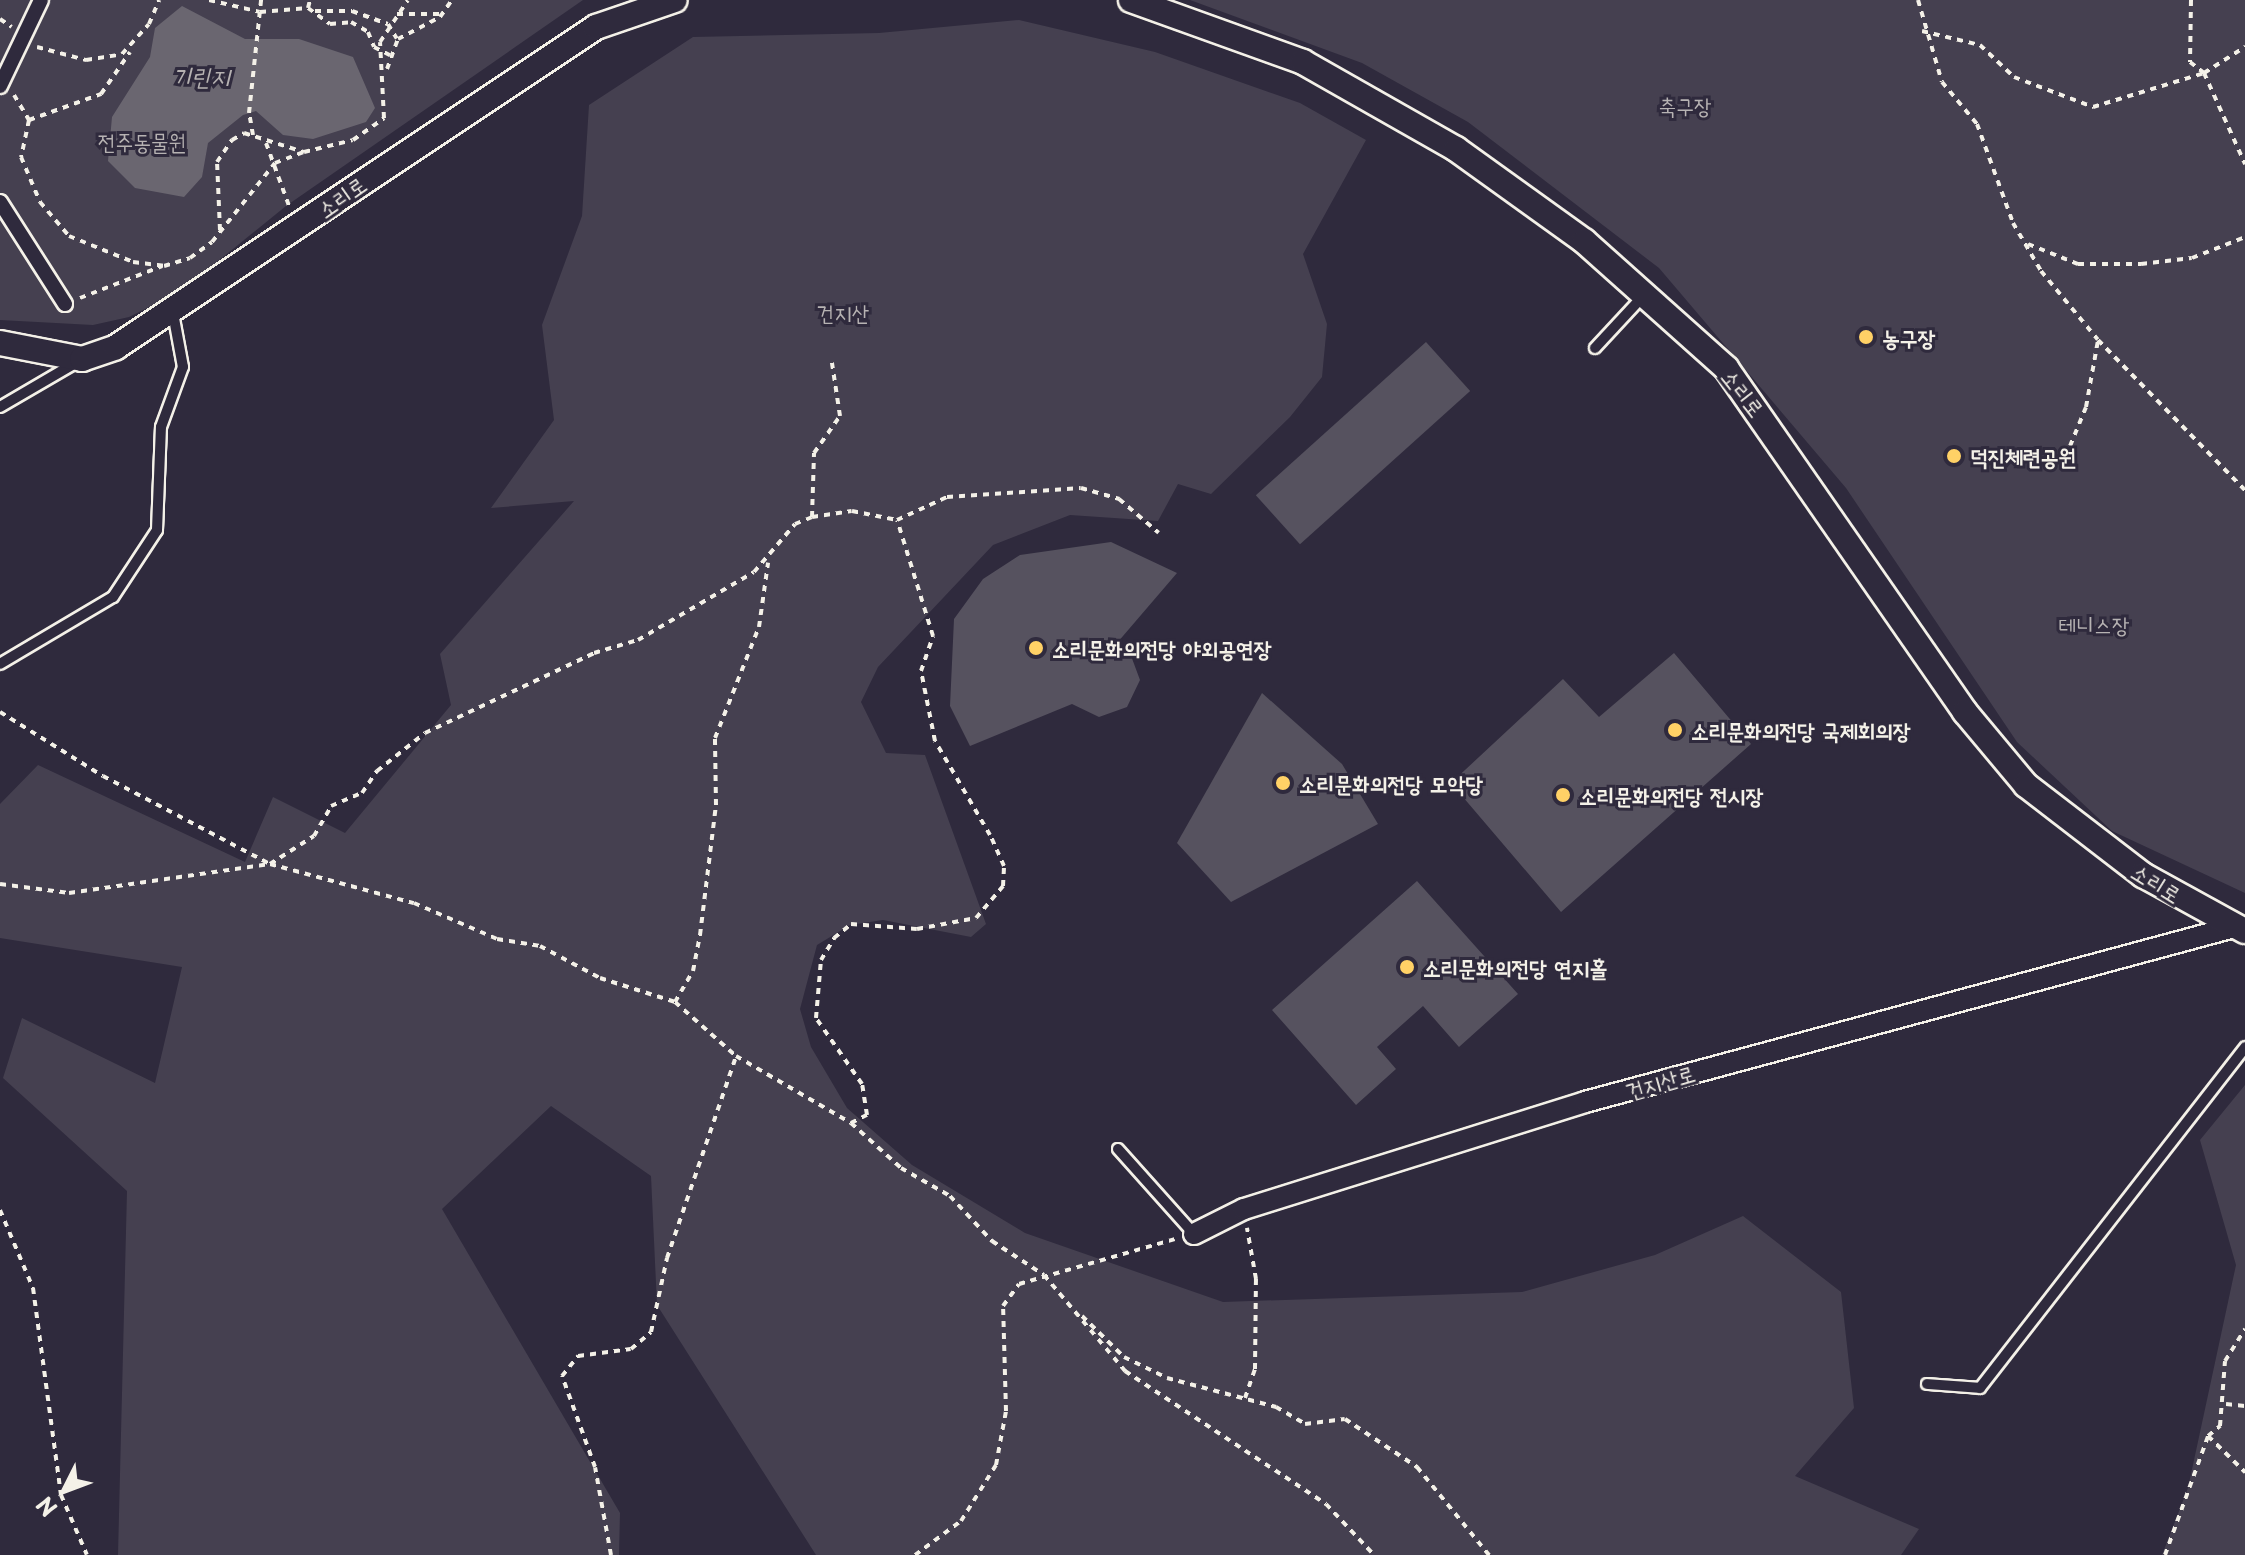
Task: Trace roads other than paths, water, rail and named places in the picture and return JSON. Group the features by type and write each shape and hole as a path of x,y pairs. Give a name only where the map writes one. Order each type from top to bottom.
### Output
{"street":[{"path":"0,86 41,0"},
{"name":"소리로","path":"1131,0 1303,62 1456,149 1646,293 1726,368 1965,712 2026,785 2082,834 2239,929"},
{"name":"소리로","path":"82,359 173,313 596,27 661,2"},
{"path":"0,202 65,304"},
{"path":"0,343 82,359"},
{"name":"건지산로","path":"1194,1234 1244,1209 1692,1072 2239,929"}],"lane":[{"path":"1595,348 1646,293"},
{"path":"0,664 113,597 152,541 161,427 183,367 173,313"},
{"path":"0,407 82,359"},
{"path":"1927,1384 1980,1388 2245,1047"},
{"path":"1118,1149 1194,1234"}],"water":[{"name":"기린지","path":"182,6 245,39 299,39 353,57 375,108 366,122 313,139 283,135 256,111 243,115 208,143 202,177 184,197 135,188 108,161 112,117 150,57 155,28"}],"place":[{"name":"농구장","path":"1866,337"},
{"name":"덕진체련공원","path":"1954,456"},
{"name":"소리문화의전당 야외공연장","path":"1036,648"},
{"name":"소리문화의전당 국제회의장","path":"1675,730"},
{"name":"소리문화의전당 모악당","path":"1283,783"},
{"name":"소리문화의전당 전시장","path":"1563,795"},
{"name":"소리문화의전당 연지홀","path":"1407,967"}],"park label":[{"name":"축구장","path":"1685,105"},
{"name":"전주동물원","path":"142,141"},
{"name":"건지산","path":"843,312"},
{"name":"테니스장","path":"2094,624"}]}
